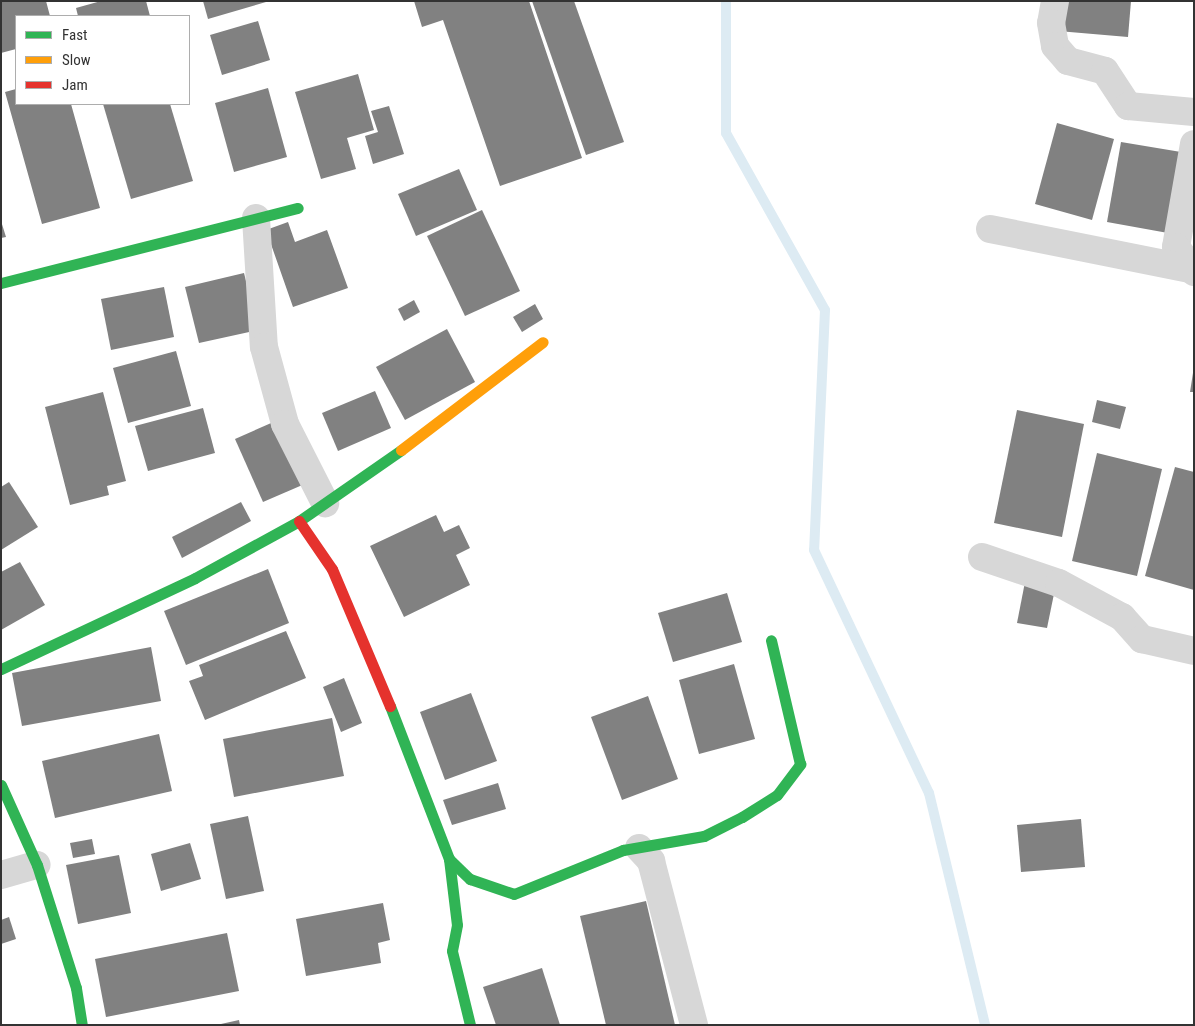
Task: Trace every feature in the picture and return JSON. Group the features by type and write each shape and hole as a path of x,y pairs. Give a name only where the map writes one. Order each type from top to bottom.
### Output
{"street":[{"path":"1055,1 1051,23 1055,46 1068,61 1104,71 1128,106 1194,112"},
{"path":"1192,270 1176,247 1194,144"},
{"path":"1,283 298,208"},
{"path":"256,218 264,347 285,424 325,503"},
{"path":"990,229 1192,270"},
{"path":"1,670 195,578 300,521 400,451 543,342"},
{"path":"300,521 332,569 383,689 449,859 457,925 452,952 470,1025"},
{"path":"982,557 1059,583 1122,617 1142,639 1194,651"},
{"path":"449,859 470,879 514,894 623,850 704,836 742,817 777,795 800,764 771,640"},
{"path":"1,785 36,866 76,988 82,1025"},
{"path":"639,848 651,861 694,1025"},
{"path":"1,876 36,866"}],"building":[{"path":"1,1 46,1 50,15 15,15 15,49 1,53"},
{"path":"101,1 146,1 150,15 78,15 76,8"},
{"path":"203,1 266,1 266,2 208,19"},
{"path":"414,1 529,1 582,158 500,186 443,20 422,27"},
{"path":"532,1 574,1 624,142 586,155"},
{"path":"1060,1 1131,1 1128,37 1058,31"},
{"path":"258,21 270,60 222,75 210,35"},
{"path":"358,74 374,130 347,138 356,169 321,179 295,92"},
{"path":"268,88 287,157 234,172 215,103"},
{"path":"15,89 15,105 71,105 100,208 42,224 5,92"},
{"path":"103,105 170,105 193,181 131,199"},
{"path":"389,106 404,154 373,164 365,136 378,132 371,111"},
{"path":"1057,123 1114,139 1092,220 1035,204"},
{"path":"1121,142 1181,152 1168,233 1107,222"},
{"path":"459,169 477,210 416,236 398,194"},
{"path":"482,210 520,291 465,316 427,236"},
{"path":"1,221 6,237 1,238"},
{"path":"288,222 295,242 327,230 348,288 293,307 266,230"},
{"path":"244,273 258,330 199,343 185,287"},
{"path":"164,287 174,337 111,350 101,299"},
{"path":"414,300 420,312 404,321 398,309"},
{"path":"535,304 543,319 522,332 513,317"},
{"path":"447,329 475,382 405,420 376,367"},
{"path":"176,351 191,406 128,423 113,368"},
{"path":"1193,373 1194,392 1190,392"},
{"path":"375,391 391,428 338,451 322,413"},
{"path":"103,392 126,481 107,486 109,495 70,505 45,407"},
{"path":"1097,400 1126,407 1120,429 1092,422"},
{"path":"203,408 215,453 148,471 135,426"},
{"path":"1017,410 1084,424 1062,537 994,523"},
{"path":"278,420 307,483 263,502 235,439"},
{"path":"1097,453 1162,469 1137,576 1072,561"},
{"path":"1175,467 1194,472 1194,590 1145,576"},
{"path":"9,482 38,527 1,550 1,487"},
{"path":"241,502 251,521 182,558 172,537"},
{"path":"436,515 444,532 459,525 470,548 456,555 470,585 404,617 370,546"},
{"path":"20,562 45,605 1,630 1,572"},
{"path":"268,569 289,623 186,665 164,611"},
{"path":"1025,582 1055,589 1047,628 1017,623"},
{"path":"727,593 742,642 673,662 658,613"},
{"path":"286,631 306,678 205,720 189,681 203,676 199,665"},
{"path":"151,647 161,701 22,726 12,673"},
{"path":"734,664 755,739 699,754 679,680"},
{"path":"344,678 362,723 341,732 323,687"},
{"path":"471,693 497,761 445,780 420,712"},
{"path":"648,696 678,779 622,800 591,717"},
{"path":"332,718 344,776 234,797 223,739"},
{"path":"159,734 172,791 55,818 42,761"},
{"path":"498,783 506,809 452,825 443,800"},
{"path":"248,816 264,891 226,899 210,824"},
{"path":"1081,819 1085,867 1021,872 1017,825"},
{"path":"92,839 95,854 73,858 70,843"},
{"path":"190,843 201,879 161,891 151,854"},
{"path":"119,855 131,913 78,924 66,865"},
{"path":"646,901 675,1025 606,1025 580,916"},
{"path":"383,903 390,940 378,943 381,963 306,976 296,919"},
{"path":"9,917 16,939 1,944 1,920"},
{"path":"227,933 239,991 106,1017 95,959"},
{"path":"542,968 560,1025 496,1025 483,987"},
{"path":"239,1020 240,1025 221,1025 221,1024"}],"waterway":[{"path":"726,1 726,133 825,310 814,550 929,793 985,1025"}],"traffic: fast":[{"path":"1,283 298,208"},
{"path":"1,669 195,578 299,521 401,450"},
{"path":"449,859 470,879 514,894 623,850 704,836 742,817 777,795 800,764 771,640"},
{"path":"390,706 449,859 457,925 452,951 470,1025"},
{"path":"1,785 37,865 76,988 82,1025"}],"traffic: slow":[{"path":"401,450 543,342"}],"traffic: jam":[{"path":"299,521 332,569 390,706"}]}
